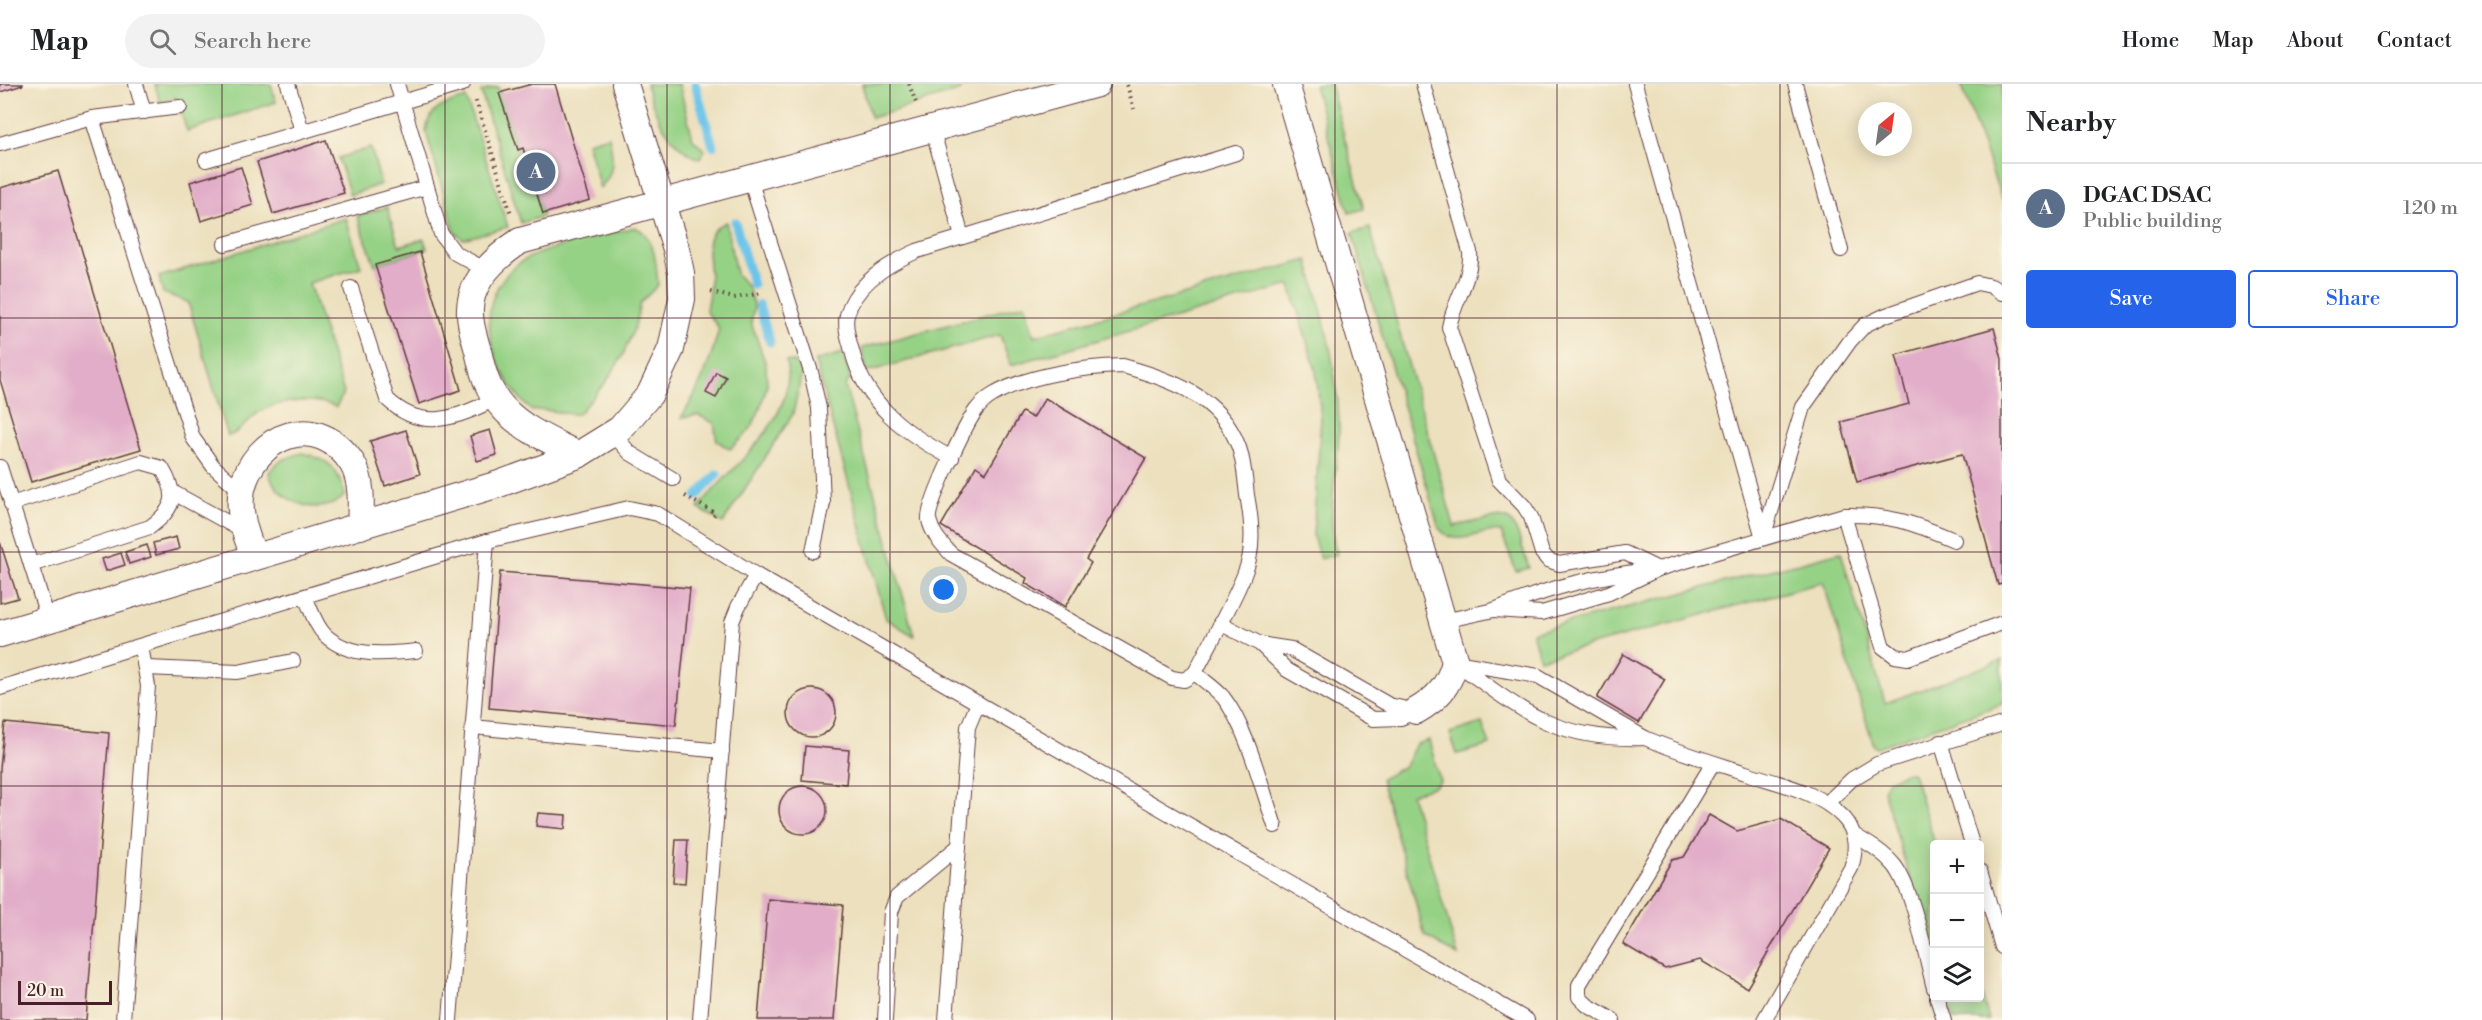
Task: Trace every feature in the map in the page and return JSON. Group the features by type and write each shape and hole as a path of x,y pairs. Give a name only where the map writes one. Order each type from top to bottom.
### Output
{"street":[{"path":"0,634 499,483 578,455 612,433 636,413 662,372 678,325 681,282 676,249 625,84"},
{"path":"578,455 533,432 509,414 495,399 486,384 470,315 474,292 486,270 501,254 520,241 933,131 1097,84"},
{"path":"1286,84 1455,662 1452,676 1442,692 1416,711"},
{"path":"254,556 245,532 241,491 250,465 271,441 302,432 334,441 354,464 361,496 360,526"}],"lane":[{"path":"136,84 144,112"},
{"path":"288,84 302,131"},
{"path":"397,84 441,234 455,253 486,270"},
{"path":"206,160 463,84"},
{"path":"1423,84 1470,252 1471,267 1453,307 1449,327 1499,480 1527,512 1542,554 1548,560 1558,564 1625,552 1658,569"},
{"path":"1635,84 1763,538"},
{"path":"1794,84 1841,250"},
{"path":"0,144 92,118 180,107"},
{"path":"92,118 194,438 213,466 241,491"},
{"path":"933,131 962,237"},
{"path":"952,458 920,441 899,426 868,391 857,373 847,332 846,315 861,291 895,261 962,237 1236,153"},
{"path":"750,179 811,372 819,408 823,502 813,551"},
{"path":"225,244 427,187"},
{"path":"1763,538 1803,406 1850,341 1865,325 1886,315 1977,283 1991,286 2002,293"},
{"path":"351,288 387,399 398,410 418,418 437,420 454,418 495,399"},
{"path":"1123,366 1184,387 1209,404 1228,424 1239,447 1252,525 1251,548 1244,574 1220,623 1195,673 1184,680 1172,678 951,554 935,536 928,518 932,500 976,410 992,396 1061,372 1123,366"},
{"path":"612,433 630,453 673,479"},
{"path":"11,504 141,462 162,468 174,493 171,506 164,517 150,527 31,565"},
{"path":"0,467 48,619"},
{"path":"174,493 196,503 245,532"},
{"path":"0,688 487,542 629,508 658,514 756,575 1527,1020"},
{"path":"1494,610 1542,613 1609,593 1658,569 1844,515 1875,514 1910,521 1954,540"},
{"path":"1844,515 1883,647 1895,656 1908,658 2002,623"},
{"path":"450,1020 487,542"},
{"path":"1443,621 1494,610 1548,589 1601,575 1658,569"},
{"path":"700,1020 732,622 756,575"},
{"path":"305,597 317,624 335,642 375,654 416,651"},
{"path":"1220,623 1260,644 1287,670 1373,719 1401,718 1416,711"},
{"path":"1260,644 1291,649 1389,705 1416,711"},
{"path":"123,1020 147,668 141,646"},
{"path":"147,668 238,672 293,661"},
{"path":"1455,662 1546,724 1610,739 1645,738"},
{"path":"1455,662 1538,676 1645,738 1713,763 1810,794 1827,803 1844,818 1854,835 1856,852 1851,868 1764,1020"},
{"path":"1195,673 1216,690 1232,711 1275,826"},
{"path":"946,1020 968,727 978,703"},
{"path":"1827,803 1852,779 1877,764 2002,724"},
{"path":"473,727 722,751"},
{"path":"1941,742 1971,840"},
{"path":"1612,1020 1579,997 1579,985 1713,763"},
{"path":"1854,835 1882,852 1896,867 1905,886 1930,971"},
{"path":"885,1020 891,912 897,897 959,846"},
{"path":"1984,885 2002,947"},
{"path":"1938,1002 1944,1020"}],"path":[{"path":"1127,84 1134,109"},
{"path":"474,95 512,215"},
{"path":"681,282 734,298 783,287"},
{"path":"673,479 679,492 715,513 713,517"}],"green space":[{"path":"155,84 271,84 276,102 187,131 176,97 160,103"},
{"path":"646,84 679,84 693,139 705,150 699,159 688,153 671,138 659,118"},
{"path":"862,84 959,84 961,90 871,118"},
{"path":"1330,84 1364,209 1349,213 1314,85"},
{"path":"1961,84 2002,84 2002,200"},
{"path":"498,87 518,150 523,149 543,214 541,217 521,223 481,92"},
{"path":"466,98 508,227 463,239 455,232 426,132 427,124 434,112 445,105"},
{"path":"609,136 611,170 600,188 587,142"},
{"path":"371,148 381,184 350,195 338,158"},
{"path":"387,207 399,246 424,239 427,249 375,265 357,216"},
{"path":"346,218 361,267 309,283 344,393 336,407 307,401 275,405 254,416 237,432 228,436 188,302 163,293 159,277"},
{"path":"726,222 736,274 748,287 754,307 751,322 766,365 767,386 758,414 749,431 730,449 717,441 714,423 698,415 681,418 704,374 719,328 706,311 710,289 708,248 712,233"},
{"path":"635,227 642,231 651,244 658,285 640,303 635,326 622,357 606,382 578,414 532,411 506,378 491,339 489,318 493,298 502,280 518,264 528,258 574,242"},
{"path":"1370,228 1454,526 1488,519 1506,519 1517,533 1529,568 1516,571 1501,532 1453,538 1439,528 1352,233"},
{"path":"1308,260 1333,362 1339,426 1332,506 1337,554 1320,559 1313,536 1321,418 1316,371 1290,285 1011,365 1000,335 867,372 862,348 1025,304 1034,336"},
{"path":"843,353 850,379 845,386 914,636 886,619 815,361"},
{"path":"786,361 794,362 802,372 793,414 723,523 698,508 759,441 772,422 783,403 788,382"},
{"path":"302,453 320,459 331,466 336,471 345,495 336,502 313,507 302,505 281,493 269,473 279,462"},
{"path":"1841,552 1885,703 2002,660 2002,704 1877,747 1874,746 1823,582 1540,659 1532,632"},
{"path":"1482,723 1490,745 1457,754 1450,733"},
{"path":"1429,740 1440,781 1435,786 1411,794 1458,956 1425,936 1381,779 1405,766 1416,744"},
{"path":"1912,772 1934,840 1930,840 1930,944 1883,790 1888,780"},
{"path":"1948,1002 1984,1002 1989,1020 1954,1020"}],"building":[{"path":"0,84 23,84 23,85 0,92"},
{"path":"532,84 555,84 590,200 543,214 523,148 518,150 499,93"},
{"path":"326,140 344,193 273,214 257,162"},
{"path":"241,167 253,205 201,221 190,182"},
{"path":"58,171 141,449 31,482 0,380 0,188"},
{"path":"420,252 461,390 419,404 375,265"},
{"path":"1994,328 2002,359 2002,584 1998,585 1962,454 1857,482 1841,422 1909,404 1896,355"},
{"path":"716,372 726,377 716,398 706,393"},
{"path":"1045,398 1146,458 1086,559 1091,563 1065,607 1025,583 1027,578 941,526 976,466 986,473 1022,412 1033,418"},
{"path":"406,430 420,474 385,486 370,441"},
{"path":"490,430 497,455 477,461 470,436"},
{"path":"176,537 179,549 156,555 153,543"},
{"path":"0,542 18,598 0,603"},
{"path":"147,545 151,557 129,564 125,552"},
{"path":"121,553 125,565 106,571 102,559"},
{"path":"500,572 690,588 676,725 489,708"},
{"path":"1623,654 1665,679 1639,723 1597,698"},
{"path":"807,689 817,689 829,696 836,708 836,718 829,730 817,737 807,737 792,726 788,718 788,708 799,693"},
{"path":"5,723 109,733 86,1020 0,1020 0,768"},
{"path":"805,746 849,750 846,784 802,780"},
{"path":"798,786 808,786 823,796 827,810 823,824 817,830 808,834 798,834 783,824 779,815 779,805 789,790"},
{"path":"538,813 566,815 565,829 536,826"},
{"path":"1709,815 1737,831 1781,819 1829,848 1747,988 1700,960 1665,969 1623,944 1672,860 1684,857"},
{"path":"676,840 688,840 685,883 673,882"},
{"path":"768,899 843,905 834,1020 758,1020"}],"waterway":[{"path":"695,84 713,146"},
{"path":"735,222 753,285"},
{"path":"759,305 770,342"},
{"path":"697,496 717,474"}],"place":[{"name":"DGAC DSAC","path":"536,172"}]}
